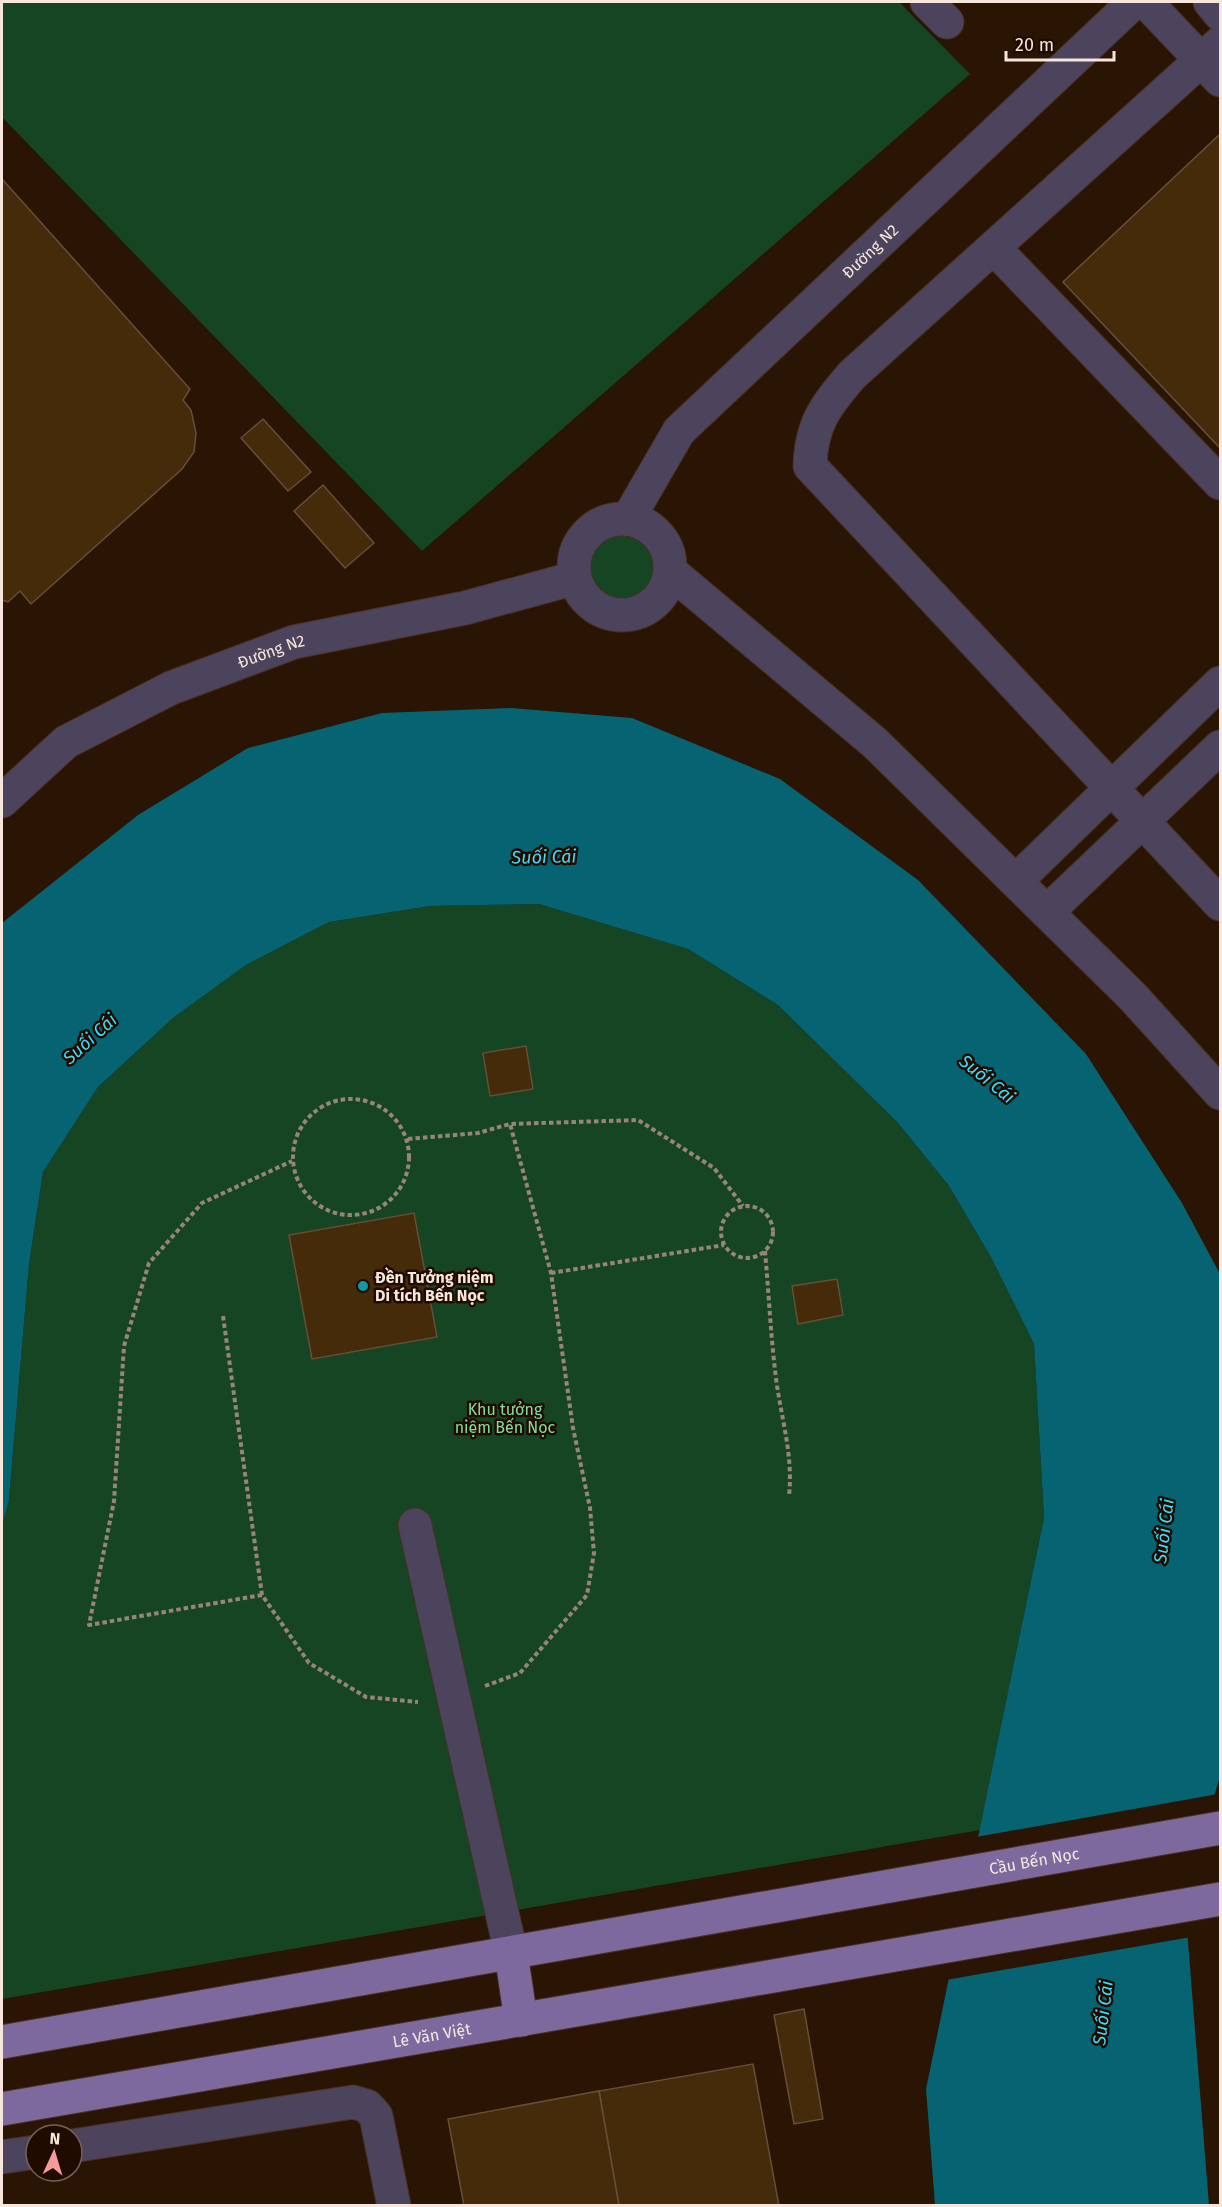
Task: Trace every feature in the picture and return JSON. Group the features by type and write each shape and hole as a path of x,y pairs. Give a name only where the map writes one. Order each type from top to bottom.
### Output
{"main road":[{"name":"Cầu Bến Nọc","path":"512,1953 1221,1828"},
{"name":"Lê Văn Việt","path":"2,2109 1221,1899"},
{"path":"2,2042 512,1953 521,2020"}],"street":[{"name":"Đường N2","path":"628,519 679,431 1134,2"},
{"path":"1146,2 1214,62 994,248 852,375 825,406 810,442 810,466 1221,904"},
{"path":"1210,2 1221,14"},
{"path":"994,248 1221,483"},
{"path":"628,519 643,523 655,531 665,543 670,557 671,572 666,589 656,602 641,611 625,615 608,613 593,605 582,593 575,578 576,551 582,539 602,523 628,519"},
{"path":"671,572 874,743 1134,997 1221,1093"},
{"name":"Đường N2","path":"2,801 66,742 171,688 294,642 465,608 575,578"},
{"path":"1016,881 1221,683"},
{"path":"1047,912 1221,747"},
{"path":"416,1525 512,1953"},
{"path":"84,2144 353,2102 367,2106 376,2116 394,2205"},
{"path":"2,2157 24,2154"}],"path":[{"path":"340,1099 369,1100 393,1115 408,1139 410,1167 399,1193 376,1211 348,1216 321,1208 301,1188 292,1161 297,1133 314,1111 340,1099"},
{"path":"408,1139 478,1133 510,1124 638,1120 714,1168 743,1206"},
{"path":"222,1316 262,1595 309,1663 366,1696 455,1705 490,1682 520,1673 587,1595 594,1553 590,1508 573,1428 551,1273 510,1124"},
{"path":"262,1595 89,1625 114,1501 124,1346 149,1263 202,1203 292,1161"},
{"path":"743,1206 760,1209 771,1221 773,1237 765,1251 751,1258 736,1256 724,1245 721,1228 728,1214 743,1206"},
{"path":"551,1273 624,1259 724,1245"},
{"path":"765,1251 777,1384 790,1448 792,1473 789,1496"}],"green space":[{"path":"2,2 899,2 970,74 422,551 2,117"},
{"path":"630,531 650,541 658,554 660,568 658,582 650,595 637,603 616,605 596,595 588,582 586,561 596,541 609,533"},
{"name":"Khu tưởng niệm Bến Nọc","path":"539,904 688,949 778,1005 898,1123 949,1186 992,1259 1034,1344 1044,1518 980,1830 2,1999 2,1527 9,1500 29,1264 43,1172 98,1087 173,1018 246,965 329,922 430,906"}],"water":[{"name":"Suối Cái","path":"511,708 632,718 780,779 918,880 1086,1054 1182,1203 1220,1274 1220,1777 1184,1892 1209,2205 935,2205 926,2089 1044,1518 1034,1344 992,1259 949,1186 898,1123 778,1005 688,949 539,904 430,906 329,922 246,965 173,1018 98,1087 43,1172 29,1264 9,1500 2,1527 2,923 138,815 248,748 382,713"}],"pier":[{"path":"1218,1794 1187,1892 1191,1937 946,1980 976,1837"}],"building":[{"path":"1219,135 1220,137 1220,448 1063,282"},
{"path":"2,179 190,389 183,400 191,410 196,433 194,452 182,469 31,604 20,591 8,602 2,600"},
{"path":"263,419 311,472 288,491 241,438"},
{"path":"323,485 374,543 345,568 294,511"},
{"path":"526,1046 533,1089 490,1096 483,1053"},
{"name":"Đền Tưởng niệm Di tích Bến Nọc","path":"414,1213 437,1337 312,1359 289,1235"},
{"path":"837,1279 843,1315 798,1324 792,1286"},
{"path":"804,2009 823,2119 794,2124 774,2015"},
{"path":"753,2064 779,2206 619,2206 599,2091"},
{"path":"599,2091 619,2206 464,2206 448,2119"}],"place":[{"name":"Đền Tưởng niệm Di tích Bến Nọc","path":"363,1286"}]}
